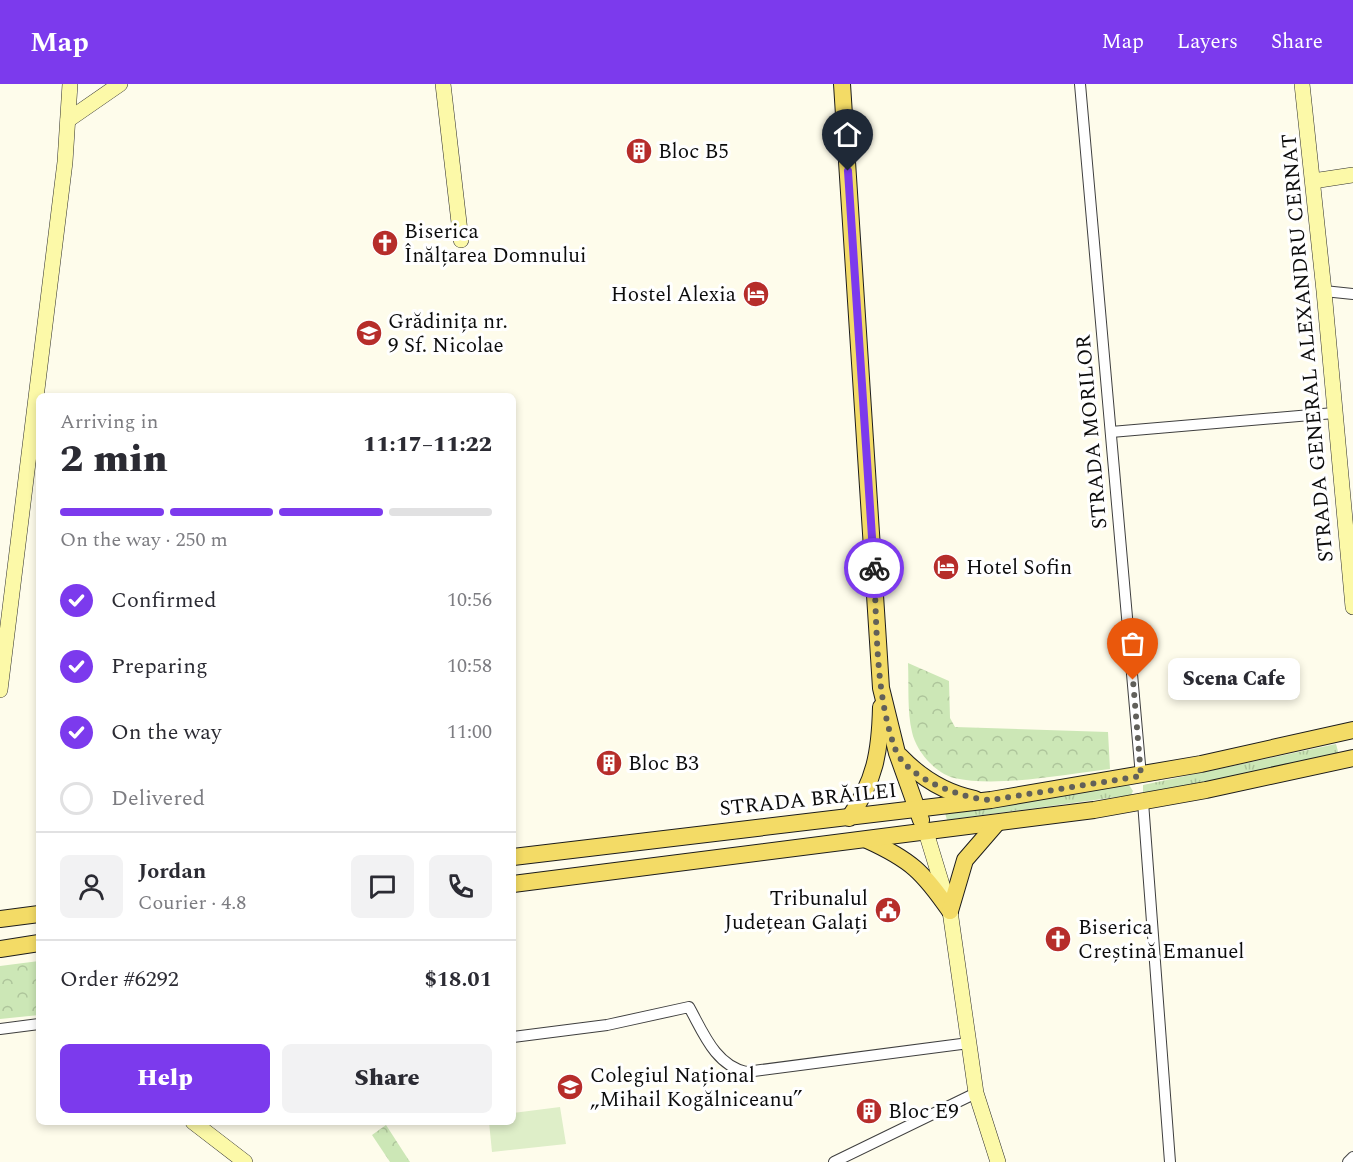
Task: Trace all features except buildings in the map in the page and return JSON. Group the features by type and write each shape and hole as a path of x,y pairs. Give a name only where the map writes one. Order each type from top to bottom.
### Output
{"main road":[{"path":"842,84 881,688 879,742 870,783 849,818"},
{"path":"881,688 897,753 926,832"},
{"name":"STRADA BRĂILEI","path":"516,857 991,800 1141,776 1281,748 1353,730"},
{"path":"897,753 912,768 944,790 974,799 991,800"},
{"path":"516,884 867,840 1143,802 1353,758"},
{"path":"950,911 965,860 997,823"},
{"path":"867,840 900,855 917,868 950,911"},
{"path":"0,919 36,914"},
{"path":"0,949 36,944"}],"street":[{"path":"0,690 69,120 70,84"},
{"path":"69,120 120,84"},
{"path":"443,84 461,240"},
{"name":"STRADA MORILOR","path":"1080,84 1141,776"},
{"name":"STRADA GENERAL ALEXANDRU CERNAT","path":"1302,84 1324,291 1353,607"},
{"path":"1313,181 1353,175"},
{"path":"1324,291 1353,294"},
{"path":"1111,432 1334,413"},
{"path":"1143,802 1170,1162"},
{"path":"926,832 950,911 976,1093 998,1162"},
{"path":"516,1037 616,1023 689,1006 720,1058 733,1069 746,1072 969,1043"},
{"path":"0,1029 36,1024"},
{"path":"834,1162 976,1093"},
{"path":"197,1125 245,1162"},
{"path":"1348,1162 1353,1157"}],"green space":[{"path":"908,663 949,681 950,718 955,727 1108,732 1110,769 1053,777 990,782 971,781 947,775 927,760 914,739 909,715"},
{"path":"1336,744 1339,755 1143,795 1143,785"},
{"path":"1129,785 1133,791 1131,795 947,820 945,813"},
{"path":"36,961 36,1015 0,1019 0,966"},
{"path":"560,1107 566,1144 492,1152 489,1125 516,1125 516,1113"},
{"path":"386,1125 410,1162 390,1162 372,1135"}],"way so far":[{"path":"874,568 881,688 897,753 912,768 944,790 974,799 991,800 1141,776 1133,680"}],"place":[{"name":"Bloc B5","path":"639,151"},
{"name":"Biserica Înălțarea Domnului","path":"385,243"},
{"name":"Hostel Alexia","path":"756,294"},
{"name":"Grădinița nr. 9 Sf. Nicolae","path":"369,333"},
{"name":"Hotel Sofin","path":"946,567"},
{"name":"Scena Cafe","path":"1133,680"},
{"name":"Bloc B3","path":"609,763"},
{"name":"Tribunalul Județean Galați","path":"888,910"},
{"name":"Biserica Creștină Emanuel","path":"1058,939"},
{"name":"Colegiul Național „Mihail Kogălniceanu”","path":"570,1087"},
{"name":"Bloc E9","path":"869,1111"}],"route":[{"path":"848,171 874,568"}]}
